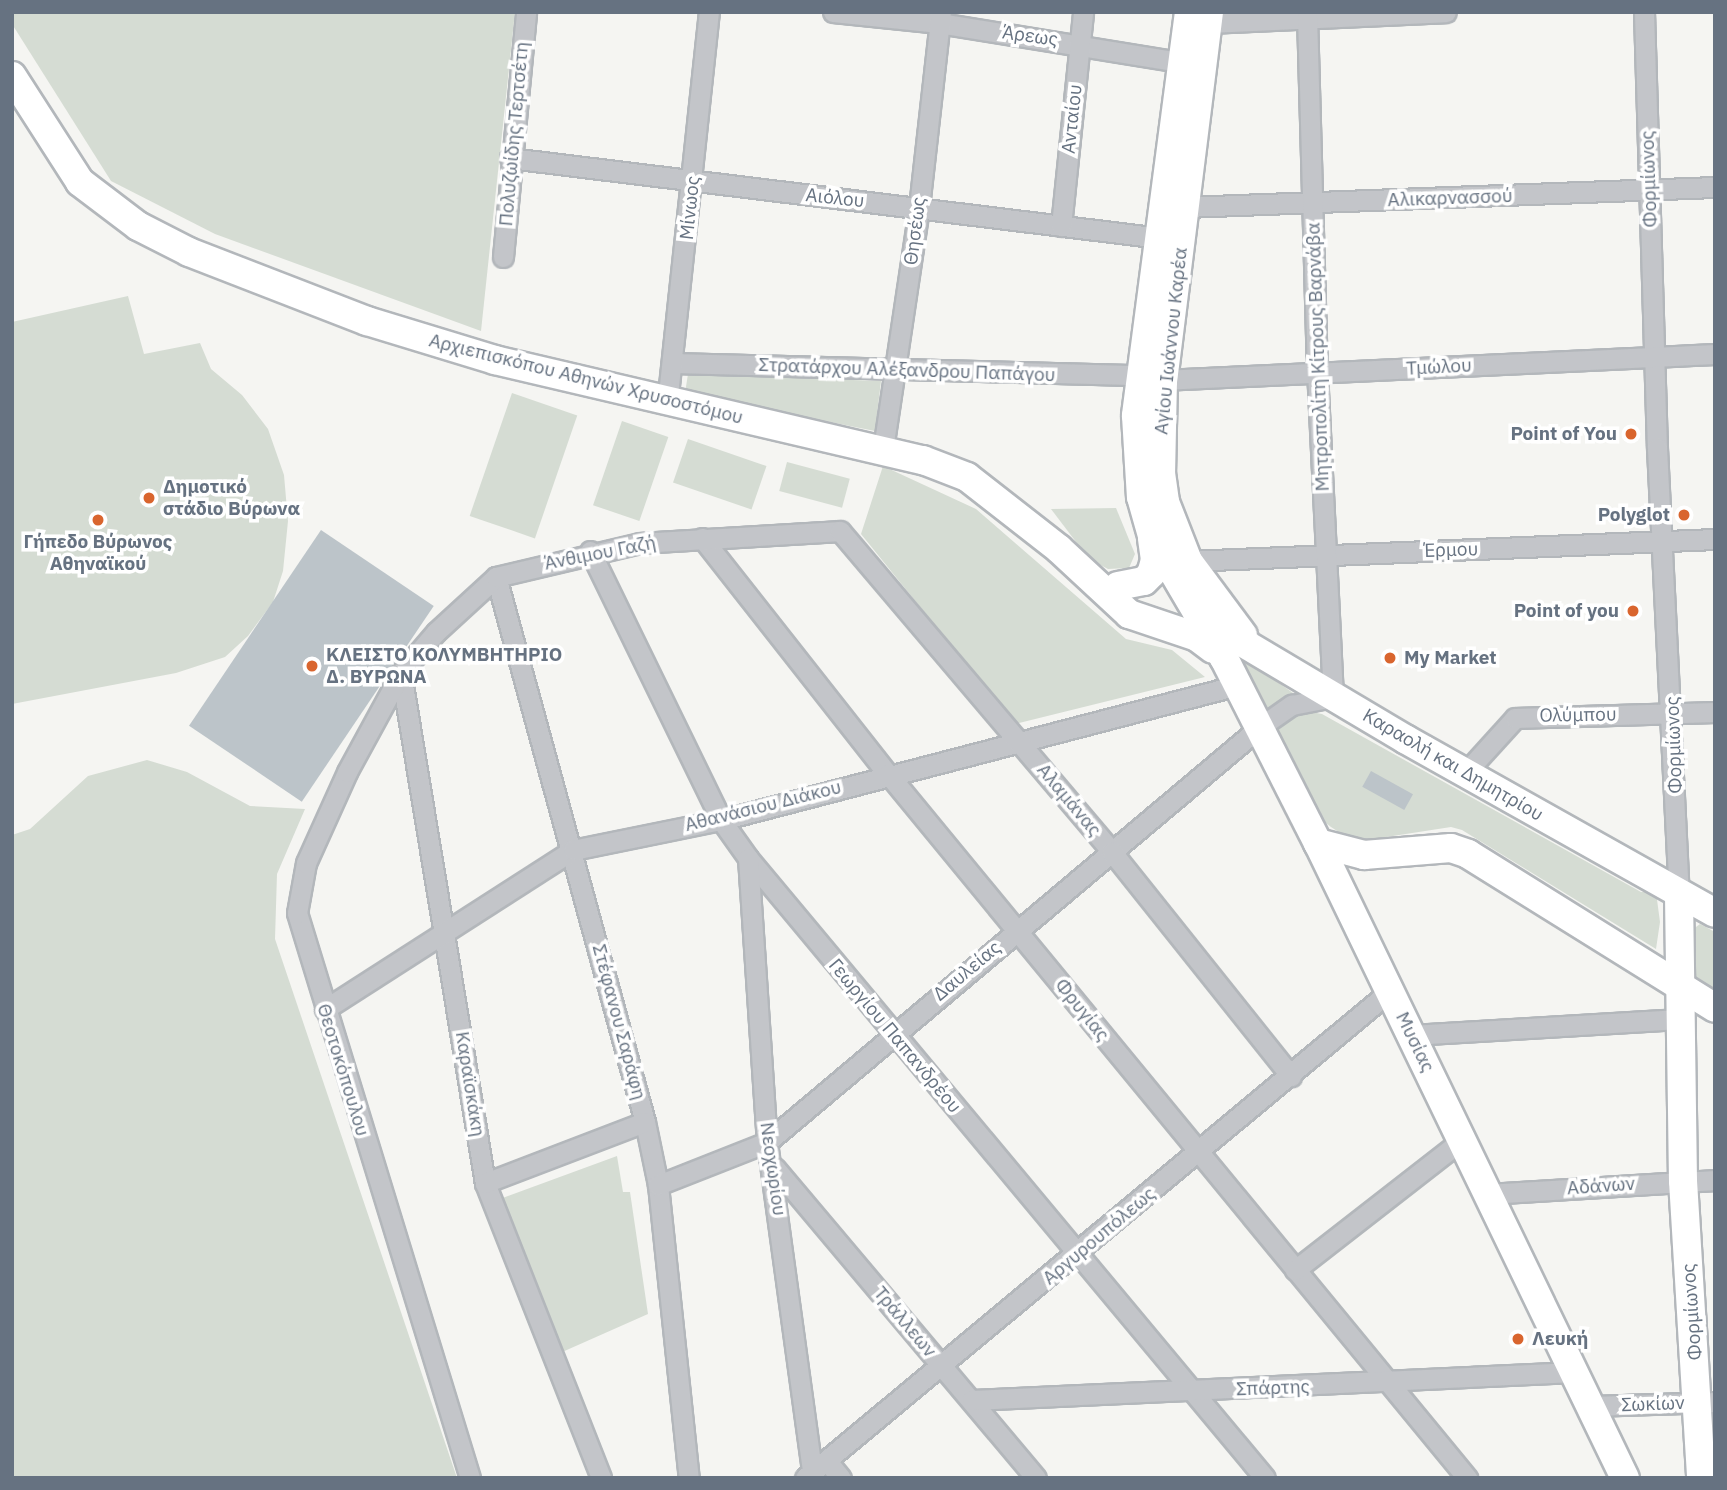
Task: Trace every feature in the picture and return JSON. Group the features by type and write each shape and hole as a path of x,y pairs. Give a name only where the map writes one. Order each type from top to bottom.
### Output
{"street":[{"name":"Πολυζωίδης Τερτσέτη","path":"503,257 510,158 526,12"},
{"name":"Μίνωος","path":"667,404 694,182 709,12"},
{"name":"Άρεως","path":"833,12 940,18 1185,63"},
{"name":"Ανταίου","path":"1060,226 1083,12"},
{"path":"1201,16 1307,18 1446,12"},
{"name":"Φορμίωνος","path":"1644,12 1661,543 1674,713 1679,895 1677,986 1683,1181 1706,1402 1701,1478"},
{"name":"Αγίου Ιωάννου Καρέα","path":"1201,16 1185,63 1161,238 1152,378 1160,428 1165,502 1188,561 1252,646"},
{"name":"Αγίου Ιωάννου Καρέα","path":"1194,613 1152,536 1140,497 1136,455 1185,207 1201,16"},
{"name":"Θησέως","path":"883,449 919,207 940,18"},
{"name":"Μητροπολίτη Κίτρους Βαρνάβα","path":"1307,18 1317,373 1333,697"},
{"name":"Αρχιεπισκόπου Αθηνών Χρυσοστόμου","path":"12,76 80,182 138,226 188,252 399,331 667,404 883,449 967,477 1088,574 1129,614 1197,637 1224,657"},
{"name":"Αιόλου","path":"510,158 1161,238"},
{"name":"Αλικαρνασσού","path":"1185,207 1715,187"},
{"name":"Τμώλου","path":"1152,378 1715,354"},
{"name":"Στρατάρχου Αλέξανδρου Παπάγου","path":"673,363 1152,378"},
{"name":"Άνθιμου Γαζή","path":"401,673 436,632 496,577 590,551 702,538 840,531"},
{"name":"Αλαμάνας","path":"840,531 1112,852 1291,1076"},
{"path":"1118,586 1144,581 1151,573 1155,560 1152,536"},
{"name":"Φρυγίας","path":"702,538 888,774 1467,1478"},
{"name":"Έρμου","path":"1188,561 1715,539"},
{"name":"Γεωργίου Παπανδρέου","path":"590,551 721,820 748,858 1076,1256 1195,1391 1265,1478"},
{"name":"Αρχιεπισκόπου Αθηνών Χρυσοστόμου","path":"1088,574 1154,603 1194,613"},
{"name":"Στέφανου Σαράφη","path":"496,577 573,850 645,1122 658,1185 689,1478"},
{"name":"Καραολή και Δημητρίου","path":"1194,613 1333,697 1715,913"},
{"name":"Μυσίας","path":"1194,613 1224,657 1318,843 1625,1478"},
{"name":"Καραϊσκάκη","path":"401,673 485,1183 601,1478"},
{"name":"Θεοτοκόπουλου","path":"401,673 346,772 299,888 297,913 302,940 470,1478"},
{"name":"Αθανάσιου Διάκου","path":"325,1010 444,929 573,850 721,820 1018,739 1238,685"},
{"name":"Δαυλείας","path":"658,1185 767,1142 892,1033 1260,727 1292,705 1333,697"},
{"name":"Ολύμπου","path":"1465,773 1515,718 1715,712"},
{"path":"1318,843 1364,855 1451,848 1468,854 1677,986 1715,1007"},
{"name":"Νεοχωρίου","path":"748,858 767,1142 774,1167 814,1472"},
{"name":"Αργυρουπόλεως","path":"814,1472 1076,1256 1390,991"},
{"path":"1412,1035 1679,1019"},
{"path":"485,1183 645,1122"},
{"path":"1295,1270 1462,1140"},
{"name":"Τράλλεων","path":"774,1167 1036,1478"},
{"name":"Αδάνων","path":"1488,1194 1715,1180"},
{"name":"Σπάρτης","path":"972,1401 1389,1384 1574,1372"},
{"name":"Σωκίων","path":"1591,1406 1706,1402"},
{"path":"814,1472 841,1478"}],"shaded area":[{"path":"12,12 515,12 481,331 215,234 111,181 12,24"},
{"name":"Δημοτικό στάδιο Βύρωνα","path":"128,296 144,354 200,343 211,369 242,395 268,429 284,475 288,521 283,571 273,602 248,636 225,657 176,673 12,704 12,322"},
{"path":"688,374 881,381 875,431 685,393"},
{"path":"512,393 577,415 535,538 470,516"},
{"path":"622,421 668,437 639,521 593,505"},
{"path":"688,439 766,466 752,510 673,482"},
{"path":"787,462 850,479 842,508 779,491"},
{"path":"883,466 976,509 1126,639 1172,650 1205,677 1015,724 861,534"},
{"path":"1116,508 1135,554 1129,568 1108,569 1089,559 1051,509"},
{"name":"ΚΛΕΙΣΤΟ ΚΟΛΥΜΒΗΤΗΡΙΟ Δ. ΒΥΡΩΝΑ","path":"321,530 434,606 302,802 189,726"},
{"path":"1245,659 1293,693 1292,697 1266,712 1238,664"},
{"path":"1311,712 1322,714 1641,892 1656,892 1660,922 1656,949 1462,830 1451,827 1354,842 1331,827 1322,820 1276,729 1295,715"},
{"path":"147,760 187,772 250,806 305,809 277,874 275,939 457,1478 12,1478 12,835 30,829 88,776"},
{"path":"1371,771 1413,794 1404,810 1362,787"},
{"path":"1700,924 1715,932 1715,993 1690,976 1692,930"},
{"path":"617,1156 623,1192 630,1192 648,1314 560,1353 497,1200"}],"place":[{"name":"Point of You","path":"1631,434"},
{"name":"Δημοτικό στάδιο Βύρωνα","path":"149,498"},
{"name":"Polyglot","path":"1684,515"},
{"name":"Γήπεδο Βύρωνος Αθηναϊκού","path":"98,520"},
{"name":"Point of you","path":"1633,611"},
{"name":"My Market","path":"1390,658"},
{"name":"ΚΛΕΙΣΤΟ ΚΟΛΥΜΒΗΤΗΡΙΟ Δ. ΒΥΡΩΝΑ","path":"312,666"},
{"name":"Λευκή","path":"1518,1339"}]}
